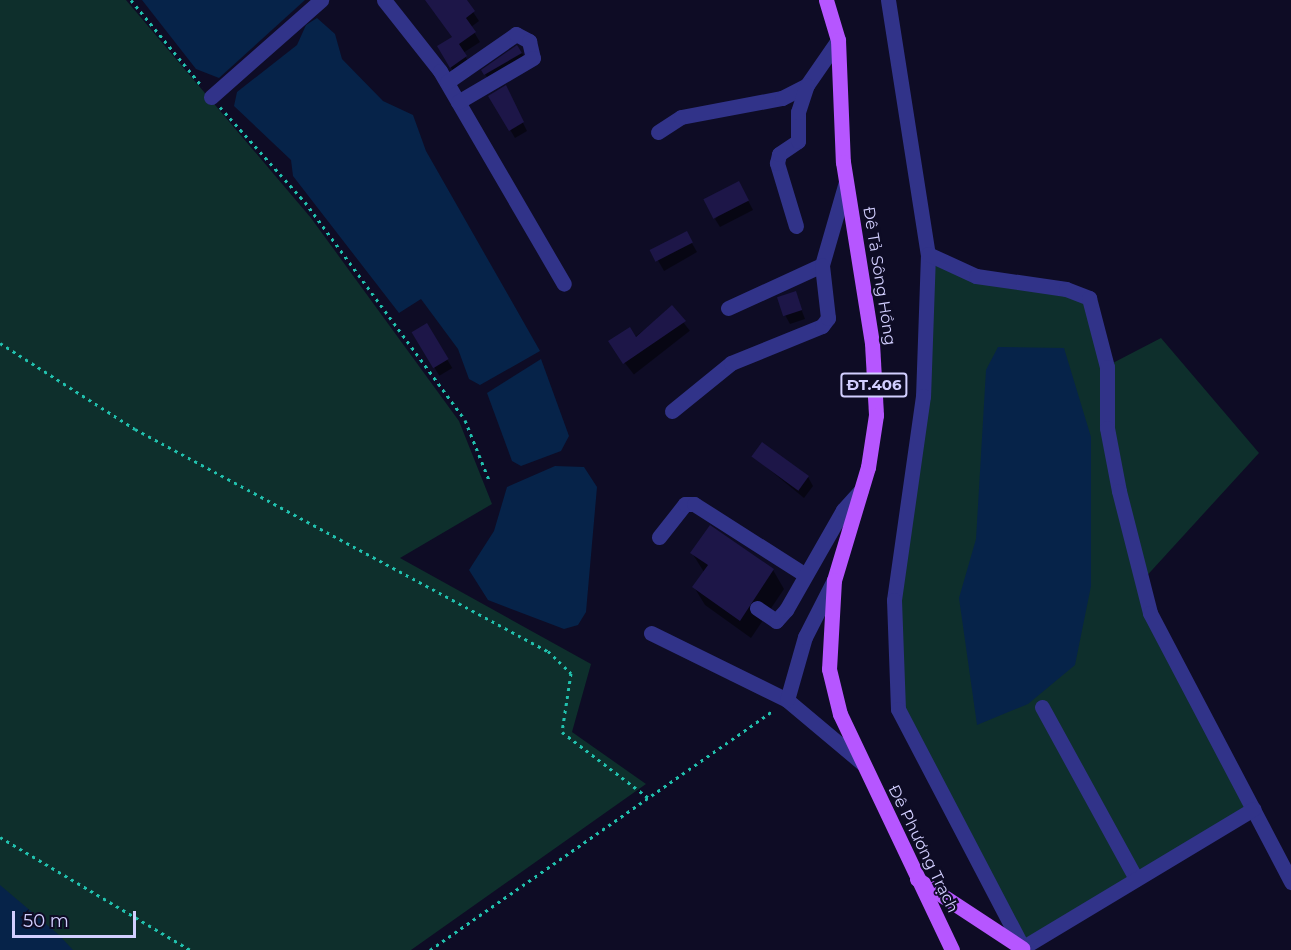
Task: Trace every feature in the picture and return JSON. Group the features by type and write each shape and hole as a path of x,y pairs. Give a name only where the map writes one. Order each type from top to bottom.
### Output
{"main road":[{"name":"Đê Tả Sông Hồng","path":"826,0 838,40 846,182 872,343 876,414 861,489 834,580 829,669 840,714 862,763"},
{"name":"Đê Phương Trạch","path":"862,763 915,878 952,950"},
{"path":"915,878 1023,949"}],"street":[{"path":"211,97 321,0"},
{"path":"384,0 447,82 564,284"},
{"path":"888,0 928,254 923,396 894,600 897,709 1023,949 1253,809"},
{"path":"447,82 516,34 529,41 533,58 459,102"},
{"path":"795,226 777,163 778,154 798,141 798,112 807,85 838,40"},
{"path":"658,132 681,117 782,98 807,85"},
{"path":"672,411 731,363 822,326 828,318 822,265 846,182"},
{"path":"928,254 976,276 1066,289 1089,298 1107,367 1107,428 1119,491 1150,613 1291,882"},
{"path":"728,308 822,265"},
{"path":"756,608 776,621 804,574 861,489"},
{"path":"659,537 685,504 694,504 804,574"},
{"path":"787,700 805,637 834,580"},
{"path":"651,633 787,700 862,763"},
{"path":"1042,707 1136,879"}],"path":[{"path":"131,0 211,97 305,202 465,420 489,480"},
{"path":"0,343 135,429 548,651 571,673 562,732 650,799"},
{"path":"430,950 650,799 787,700"},
{"path":"0,837 190,950"}],"green space":[{"path":"0,0 126,0 311,218 459,421 492,504 400,558 591,664 572,732 646,784 411,950 0,950"},
{"path":"928,254 976,276 1089,298 1107,366 1161,338 1259,453 1142,581 1253,809 1022,948 898,709 894,600 906,539"}],"water":[{"path":"142,0 305,0 219,78 196,69"},
{"path":"317,18 335,34 342,59 383,101 413,115 426,151 540,351 480,385 469,379 458,349 421,299 399,313 293,176 291,160 234,106 237,92 297,45 306,25"},
{"path":"998,347 1064,348 1091,437 1091,586 1075,665 1028,704 977,725 959,598 976,539 986,370"},
{"path":"541,359 569,436 561,451 521,466 512,461 487,393"},
{"path":"555,466 584,467 597,487 586,612 578,625 564,629 488,600 469,570 494,531 507,487"},
{"path":"0,885 59,935 73,950 0,950"}],"building":[{"path":"425,0 467,0 475,11 466,18 476,32 459,44 467,56 450,68 437,46 452,37"},
{"path":"517,45 522,53 484,75 481,70"},
{"path":"506,85 524,122 509,131 488,96"},
{"path":"739,181 749,201 713,219 703,199"},
{"path":"687,231 693,243 655,262 650,250"},
{"path":"796,291 802,310 783,316 777,297"},
{"path":"672,305 686,321 623,364 608,341 630,327 636,337"},
{"path":"427,323 449,359 433,368 412,332"},
{"path":"762,442 809,476 798,491 751,457"},
{"path":"710,525 774,569 740,621 692,587 708,565 690,553"}]}
